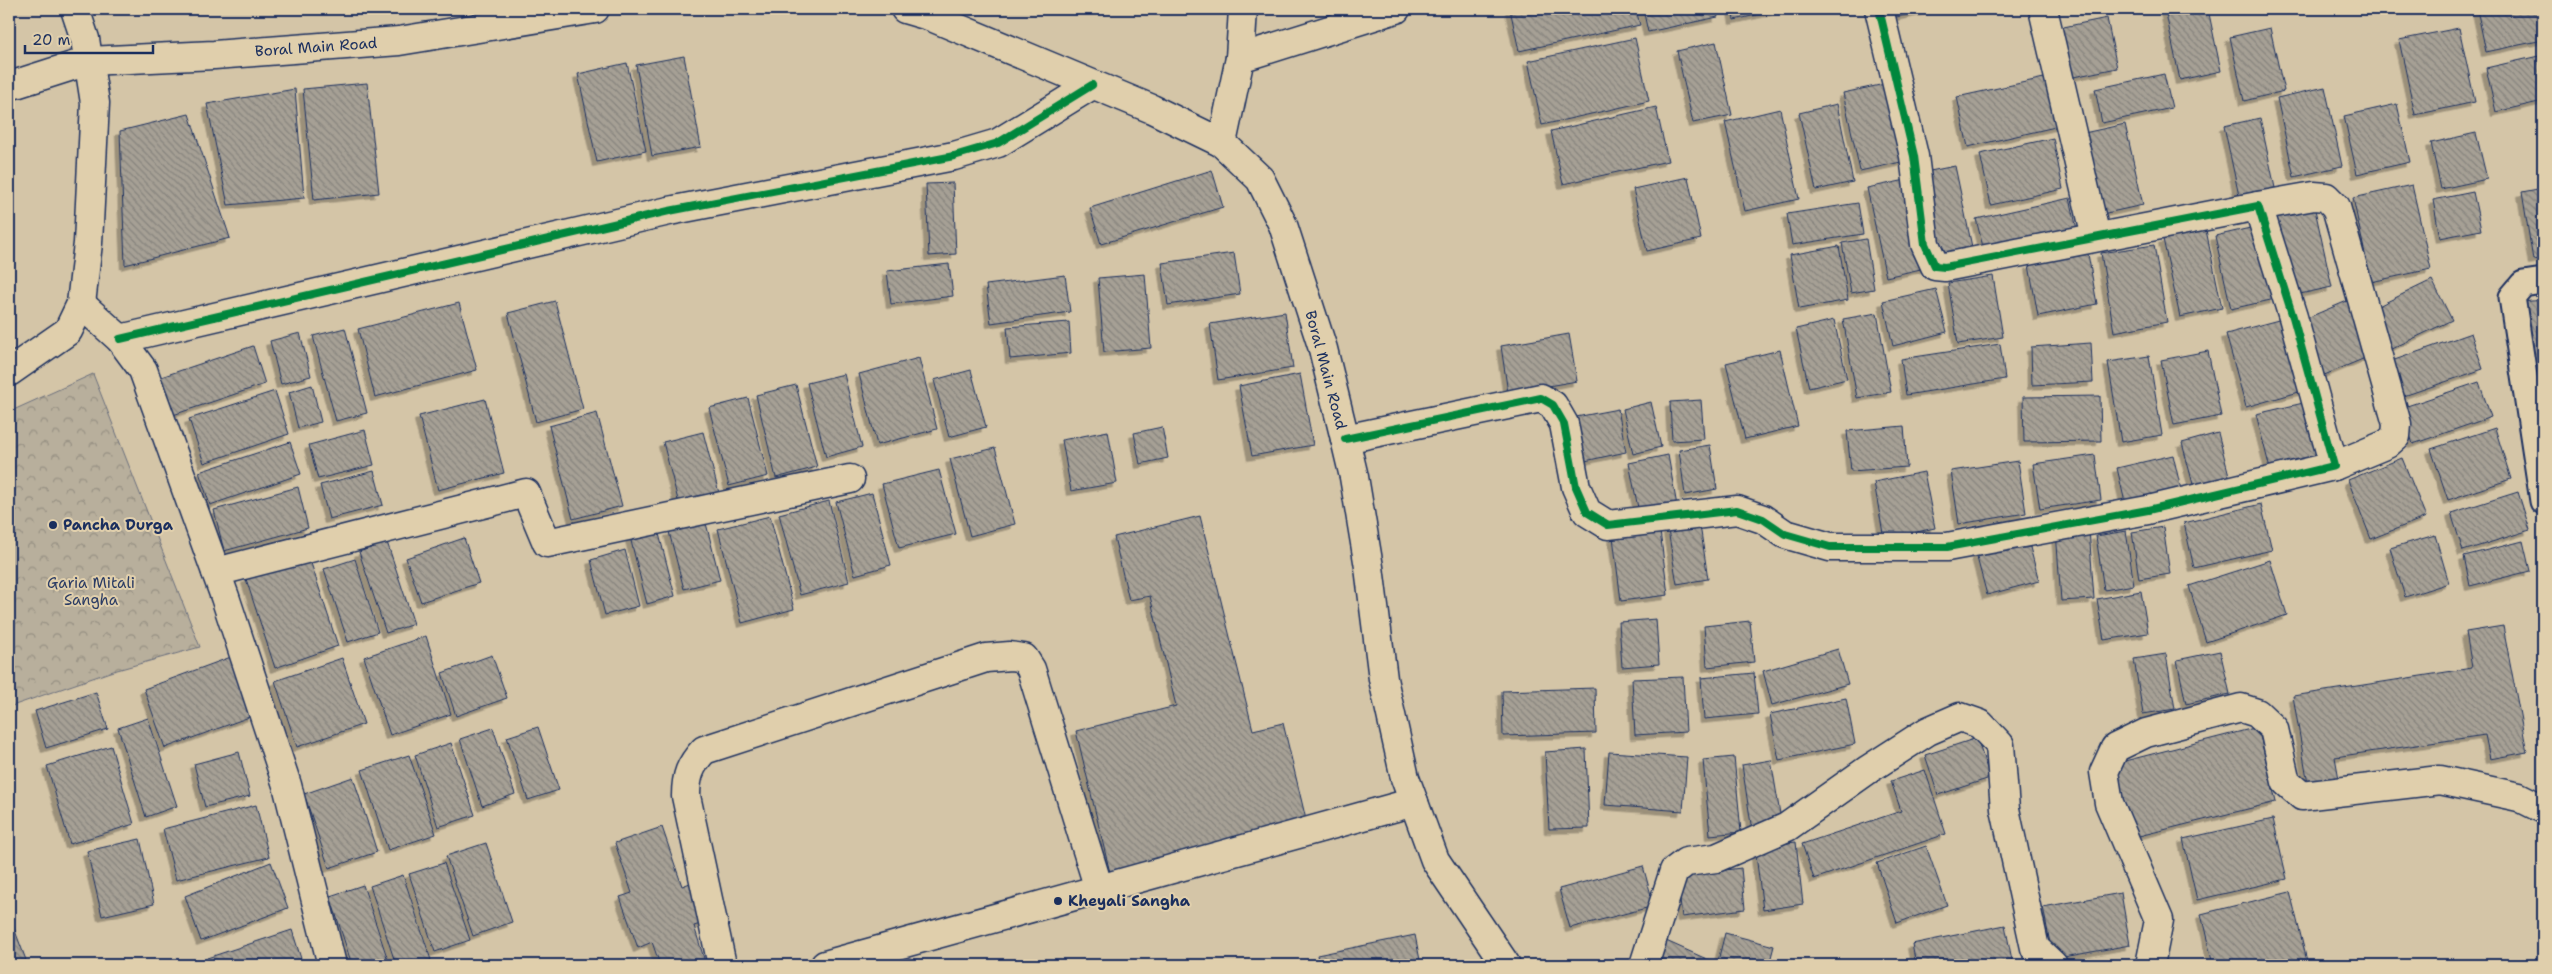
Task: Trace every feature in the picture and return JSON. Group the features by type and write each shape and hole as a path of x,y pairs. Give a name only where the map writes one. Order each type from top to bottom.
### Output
{"street":[{"path":"9,372 68,331 81,304 88,243 95,103 85,39 75,9"},
{"name":"Boral Main Road","path":"9,84 16,84 88,61 214,55 399,41 536,14 595,9"},
{"name":"Boral Main Road","path":"905,9 929,16 1152,109 1222,143 1260,179 1283,225 1322,349 1345,439 1354,477 1369,567 1383,679 1406,778 1435,860 1506,965"},
{"path":"1222,143 1240,58 1243,9"},
{"path":"1240,58 1396,9"},
{"path":"1345,439 1541,398 1553,405 1564,424 1576,487 1586,512 1608,525 1737,510 1762,519 1785,534 1830,546 1947,547 2148,510 2334,466 2387,444 2396,436 2397,424 2336,207 2326,197 2314,196 1945,267 1935,266 1925,244 1914,156 1879,9"},
{"path":"2043,9 2096,237"},
{"path":"120,339 669,211 954,156 998,142 1092,85"},
{"path":"2258,206 2294,317 2334,466"},
{"path":"81,304 120,339 143,370 216,572 287,785 332,965"},
{"path":"216,572 526,493 547,543 850,479"},
{"path":"722,965 686,796 686,776 693,762 704,750 986,658 1010,656 1024,658 1031,669 1099,889"},
{"path":"2150,965 2159,920 2109,803 2104,772 2116,748 2146,733 2241,708 2257,713 2274,729 2286,782 2302,796 2440,780 2519,798 2543,809"},
{"path":"1644,965 1674,871 1686,862 1716,858 1787,828 1868,769 1928,731 1960,717 1980,724 2000,745 2005,809 2035,948 2053,965"},
{"path":"825,965 1414,802"}],"lane":[{"path":"2543,281 2523,284 2512,298 2543,501"}],"green space":[{"name":"Garia Mitali Sangha","path":"93,374 200,647 110,672 9,707 9,412"}],"building":[{"path":"1510,9 1636,9 1640,25 1519,51"},
{"path":"1643,9 1716,9 1718,17 1648,32"},
{"path":"1732,9 1784,9 1734,20"},
{"path":"1884,9 1934,9 1887,19"},
{"path":"2165,9 2208,9 2221,71 2180,80"},
{"path":"2477,9 2543,9 2543,40 2486,52"},
{"path":"2107,18 2117,68 2064,79 2054,29"},
{"path":"2270,28 2284,91 2244,101 2230,37"},
{"path":"2459,28 2475,102 2415,115 2399,40"},
{"path":"1635,38 1649,101 1542,125 1528,61"},
{"path":"1716,42 1732,115 1693,123 1677,51"},
{"path":"2543,55 2543,101 2496,112 2486,68"},
{"path":"684,56 701,147 652,156 636,65"},
{"path":"627,63 646,151 597,162 578,74"},
{"path":"2164,74 2172,108 2102,123 2095,89"},
{"path":"2053,76 2064,125 1968,147 1957,97"},
{"path":"1894,82 1910,160 1860,171 1843,93"},
{"path":"367,83 379,193 314,200 303,89"},
{"path":"2325,87 2342,166 2294,177 2277,98"},
{"path":"295,89 304,198 228,205 207,104"},
{"path":"1837,104 1853,182 1816,190 1799,113"},
{"path":"2397,104 2410,162 2357,174 2344,116"},
{"path":"1656,107 1668,161 1563,184 1551,131"},
{"path":"1780,109 1799,199 1745,211 1725,122"},
{"path":"189,114 230,238 125,265 120,131"},
{"path":"2260,118 2275,188 2239,196 2224,126"},
{"path":"2125,124 2143,205 2102,214 2084,133"},
{"path":"2476,133 2487,179 2441,189 2431,143"},
{"path":"2053,138 2063,189 1991,205 1980,154"},
{"path":"1955,166 1972,247 1937,255 1920,173"},
{"path":"1212,170 1223,207 1101,244 1090,208"},
{"path":"1688,177 1701,239 1647,251 1633,189"},
{"path":"1906,180 1925,268 1886,277 1867,188"},
{"path":"953,183 956,254 929,256 926,184"},
{"path":"2412,185 2431,269 2371,282 2353,198"},
{"path":"2543,188 2543,258 2533,260 2522,192"},
{"path":"2473,192 2481,230 2440,238 2433,200"},
{"path":"2070,198 2078,234 1985,255 1976,219"},
{"path":"1858,203 1863,234 1792,245 1787,214"},
{"path":"2314,205 2332,287 2291,296 2273,214"},
{"path":"2259,226 2275,299 2231,309 2215,236"},
{"path":"2206,230 2222,308 2180,317 2163,239"},
{"path":"1866,239 1874,289 1851,293 1842,243"},
{"path":"2154,245 2167,322 2114,332 2101,253"},
{"path":"1839,246 1848,300 1799,309 1790,255"},
{"path":"1234,253 1240,294 1168,305 1162,263"},
{"path":"2088,254 2097,304 2038,316 2029,265"},
{"path":"949,264 953,296 891,304 887,271"},
{"path":"1145,274 1151,348 1104,352 1098,278"},
{"path":"1065,275 1070,312 991,323 986,285"},
{"path":"1993,276 2003,337 1958,344 1948,283"},
{"path":"2432,280 2452,320 2387,351 2368,311"},
{"path":"1936,289 1947,332 1893,346 1883,301"},
{"path":"2543,300 2543,373 2529,375 2521,302"},
{"path":"555,301 583,409 536,422 508,313"},
{"path":"2347,301 2370,356 2322,376 2300,321"},
{"path":"459,303 477,370 375,397 358,329"},
{"path":"1285,312 1293,368 1218,380 1210,324"},
{"path":"1877,313 1891,392 1857,398 1843,319"},
{"path":"2286,318 2306,390 2246,407 2226,334"},
{"path":"1834,320 1847,379 1809,388 1796,329"},
{"path":"1069,322 1071,353 1010,359 1007,327"},
{"path":"345,328 367,413 336,421 313,336"},
{"path":"300,333 311,376 281,384 270,341"},
{"path":"2471,333 2483,369 2398,398 2386,363"},
{"path":"1569,334 1577,381 1508,393 1501,346"},
{"path":"2091,343 2093,382 2032,385 2031,347"},
{"path":"2000,344 2005,379 1906,395 1901,359"},
{"path":"253,346 265,384 173,415 161,377"},
{"path":"1780,350 1798,426 1745,439 1726,363"},
{"path":"2208,351 2221,416 2174,425 2161,360"},
{"path":"2149,356 2162,435 2121,442 2108,362"},
{"path":"919,358 937,429 877,445 859,374"},
{"path":"971,370 986,427 949,437 934,380"},
{"path":"844,374 862,447 826,457 807,383"},
{"path":"1300,374 1313,445 1252,456 1239,386"},
{"path":"2479,382 2491,417 2413,444 2401,408"},
{"path":"312,385 321,422 298,428 289,392"},
{"path":"796,385 817,467 776,478 756,395"},
{"path":"275,391 289,434 204,463 189,419"},
{"path":"2100,396 2101,441 2024,442 2023,397"},
{"path":"748,398 768,476 729,486 709,408"},
{"path":"485,399 504,473 438,490 419,416"},
{"path":"1701,400 1704,439 1672,441 1670,402"},
{"path":"2312,401 2325,455 2270,469 2256,414"},
{"path":"1651,402 1661,447 1633,454 1623,409"},
{"path":"1618,409 1626,452 1585,461 1576,417"},
{"path":"597,413 622,506 573,519 549,426"},
{"path":"1904,426 1907,467 1851,471 1847,431"},
{"path":"1162,427 1168,458 1140,464 1134,433"},
{"path":"2495,428 2511,479 2448,500 2431,449"},
{"path":"365,430 374,465 318,479 309,445"},
{"path":"1108,431 1117,483 1071,491 1062,440"},
{"path":"703,432 720,497 680,508 663,442"},
{"path":"2218,433 2230,479 2194,488 2182,443"},
{"path":"290,442 301,474 210,505 199,472"},
{"path":"1710,445 1717,489 1685,495 1679,450"},
{"path":"995,448 1015,524 970,536 950,459"},
{"path":"1668,455 1677,506 1639,513 1629,463"},
{"path":"2095,455 2101,500 2040,509 2033,464"},
{"path":"2173,455 2183,498 2127,511 2117,468"},
{"path":"2402,458 2426,517 2371,539 2348,480"},
{"path":"2018,461 2026,513 1959,524 1951,471"},
{"path":"939,470 956,534 899,548 882,484"},
{"path":"374,471 383,505 329,519 320,485"},
{"path":"1924,472 1935,528 1884,539 1874,482"},
{"path":"298,487 308,528 224,551 214,510"},
{"path":"2518,492 2530,530 2463,551 2451,513"},
{"path":"872,493 891,565 855,575 836,502"},
{"path":"829,501 849,582 800,595 779,514"},
{"path":"2261,504 2272,550 2194,568 2184,523"},
{"path":"770,516 794,609 742,623 718,529"},
{"path":"1200,516 1253,730 1283,723 1308,828 1111,877 1076,731 1176,706 1150,596 1129,600 1114,537"},
{"path":"706,523 720,580 684,589 669,532"},
{"path":"1700,525 1708,579 1677,584 1668,530"},
{"path":"2163,527 2170,574 2139,579 2132,532"},
{"path":"2089,529 2094,599 2061,601 2056,531"},
{"path":"658,530 675,596 647,604 630,537"},
{"path":"1660,531 1668,595 1621,601 1613,537"},
{"path":"2126,531 2134,585 2104,590 2096,536"},
{"path":"2435,535 2449,583 2405,597 2390,548"},
{"path":"464,538 479,583 421,602 406,558"},
{"path":"2028,540 2039,581 1987,595 1976,554"},
{"path":"2523,541 2530,571 2470,586 2464,556"},
{"path":"387,542 414,624 386,633 359,552"},
{"path":"625,550 639,606 605,615 591,560"},
{"path":"309,557 338,646 275,668 246,579"},
{"path":"355,559 378,632 348,642 324,569"},
{"path":"2270,560 2287,615 2206,642 2189,586"},
{"path":"2141,591 2148,633 2104,640 2097,599"},
{"path":"1656,619 1659,664 1622,667 1619,622"},
{"path":"1750,621 1754,662 1707,667 1704,626"},
{"path":"2503,626 2527,752 2490,759 2485,735 2335,757 2339,779 2308,784 2293,696 2472,668 2466,632"},
{"path":"426,636 451,714 390,735 364,657"},
{"path":"1838,649 1848,684 1772,705 1763,671"},
{"path":"2220,651 2230,694 2186,704 2177,660"},
{"path":"2166,654 2175,709 2143,714 2134,659"},
{"path":"492,655 507,698 456,716 442,673"},
{"path":"231,657 252,716 165,748 144,689"},
{"path":"342,658 364,724 297,747 275,681"},
{"path":"1754,673 1758,714 1704,719 1701,678"},
{"path":"1683,677 1686,732 1635,735 1632,679"},
{"path":"1595,688 1596,733 1503,736 1502,691"},
{"path":"96,692 108,729 46,748 35,711"},
{"path":"1846,698 1855,744 1779,760 1770,714"},
{"path":"148,718 177,806 146,817 118,728"},
{"path":"538,727 559,790 528,800 507,737"},
{"path":"2258,727 2276,802 2131,838 2113,764"},
{"path":"493,728 515,794 482,806 460,739"},
{"path":"1977,738 1990,778 1938,795 1925,755"},
{"path":"451,743 475,815 438,827 415,755"},
{"path":"111,746 134,824 70,844 47,766"},
{"path":"1586,749 1589,828 1549,829 1545,752"},
{"path":"239,752 250,796 205,807 194,764"},
{"path":"1609,752 1687,757 1683,811 1605,805"},
{"path":"409,755 436,834 388,850 362,770"},
{"path":"1734,757 1741,832 1710,835 1703,760"},
{"path":"1771,760 1782,826 1752,831 1742,765"},
{"path":"1925,770 1946,834 1814,879 1802,844 1901,811 1891,781"},
{"path":"353,777 377,852 329,868 304,794"},
{"path":"256,805 269,857 176,880 163,829"},
{"path":"2273,819 2287,879 2197,900 2183,839"},
{"path":"662,827 682,886 693,882 707,922 694,926 706,965 660,965 652,942 638,948 620,897 632,893 615,843"},
{"path":"140,839 154,904 102,916 87,851"},
{"path":"1796,842 1803,904 1763,910 1755,847"},
{"path":"486,843 512,922 473,936 446,856"},
{"path":"1926,846 1947,905 1897,923 1877,863"},
{"path":"271,862 288,908 201,941 185,896"},
{"path":"444,863 470,940 435,952 409,874"},
{"path":"1643,866 1654,906 1570,928 1559,889"},
{"path":"1741,868 1745,909 1682,917 1677,876"},
{"path":"403,875 431,960 416,965 396,965 370,886"},
{"path":"363,885 389,963 382,965 352,965 330,896"},
{"path":"2290,892 2308,965 2213,965 2201,914"},
{"path":"2121,893 2130,945 2053,959 2043,907"},
{"path":"9,915 26,960 11,965 9,965"},
{"path":"2005,925 2013,965 1916,965 1912,944"},
{"path":"292,930 303,965 209,965 207,958"},
{"path":"1725,933 1774,946 1769,965 1717,965"},
{"path":"1415,935 1421,965 1319,965 1317,955"},
{"path":"1664,940 1711,961 1709,965 1653,965"}],"cycle path":[{"path":"1345,439 1541,398 1553,405 1564,424 1576,487 1587,512 1608,525 1737,510 1763,519 1785,534 1830,547 1947,547 2148,510 2334,466 2293,317 2258,206 1945,267 1935,266 1925,244 1914,156 1879,9"},
{"path":"120,339 669,211 954,156 998,143 1092,85"}],"place":[{"name":"Pancha Durga","path":"53,525"},
{"name":"Kheyali Sangha","path":"1058,901"}]}
